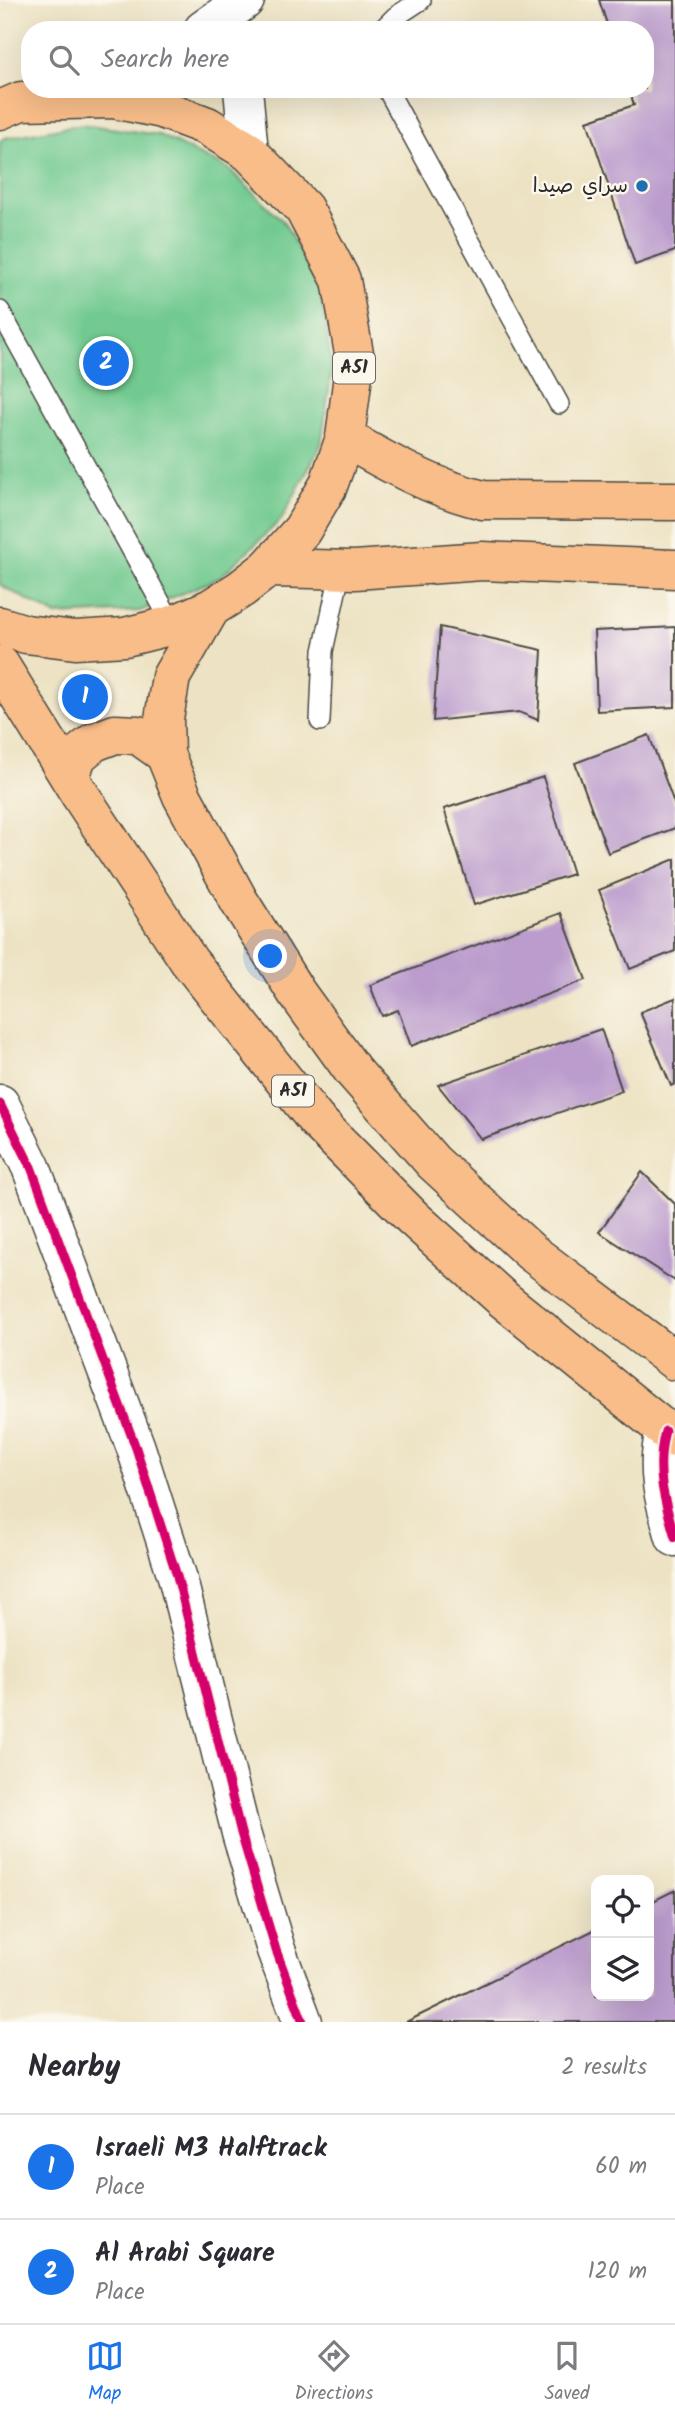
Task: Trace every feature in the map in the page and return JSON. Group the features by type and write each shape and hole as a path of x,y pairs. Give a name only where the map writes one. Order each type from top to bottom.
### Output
{"main road":[{"name":"A51","path":"7,102 64,98"},
{"name":"A51","path":"0,626 26,634 75,640 125,637 173,625 211,608 268,568 302,530 328,486 345,439 355,359 341,281 304,209 249,152 207,126 132,98"},
{"path":"345,439 415,478 452,493 483,500 675,501"},
{"path":"268,568 341,569 482,561 675,569"},
{"name":"A51","path":"211,608 171,677 164,719 165,754 182,796 239,901 296,992 353,1071 433,1162 531,1252 675,1361"},
{"name":"A51","path":"0,665 189,961 316,1120 413,1218 493,1290 670,1434"},
{"path":"70,778 77,756 94,741 116,734 138,735 165,754"}],"street":[{"path":"216,21 245,0"},
{"path":"257,21 267,0"},
{"path":"244,98 249,152"},
{"path":"0,1104 31,1167 136,1448 177,1576 241,1833 276,1950 303,2022"},
{"path":"670,1434 661,1449 660,1482 675,1537"}],"lane":[{"path":"390,21 421,0"},
{"path":"392,98 559,404"},
{"path":"0,311 173,625"},
{"path":"320,721 323,651 341,569"}],"green space":[{"path":"82,124 159,135 229,169 284,222 320,291 332,368 321,445 281,520 219,578 140,611 55,615 0,585 0,141"}],"building":[{"name":"سراي صيدا","path":"599,0 675,0 675,251 635,265 587,121 634,105 632,98 654,98 654,21 606,21"},
{"path":"440,627 542,650 538,720 519,712 433,721"},
{"path":"675,627 675,707 597,711 594,631"},
{"path":"649,735 675,806 675,828 608,853 575,763"},
{"path":"543,777 573,874 474,905 444,809"},
{"path":"675,859 675,951 630,969 599,890"},
{"path":"561,913 586,980 411,1046 398,1010 382,1016 370,985"},
{"path":"675,998 675,1084 671,1086 640,1012"},
{"path":"601,1029 622,1091 481,1139 438,1085"},
{"path":"642,1172 675,1204 675,1281 599,1232"},
{"path":"675,1890 675,2022 406,2022 591,1931 591,2001 654,2001 654,1900"}],"cycle path":[{"path":"0,1104 31,1167 136,1448 177,1576 241,1833 276,1950 303,2022"},
{"path":"665,1431 661,1472 664,1497 675,1537"}],"place":[{"name":"سراي صيدا","path":"642,186"},
{"name":"Al Arabi Square","path":"106,363"},
{"name":"Israeli M3 Halftrack","path":"85,697"}]}
